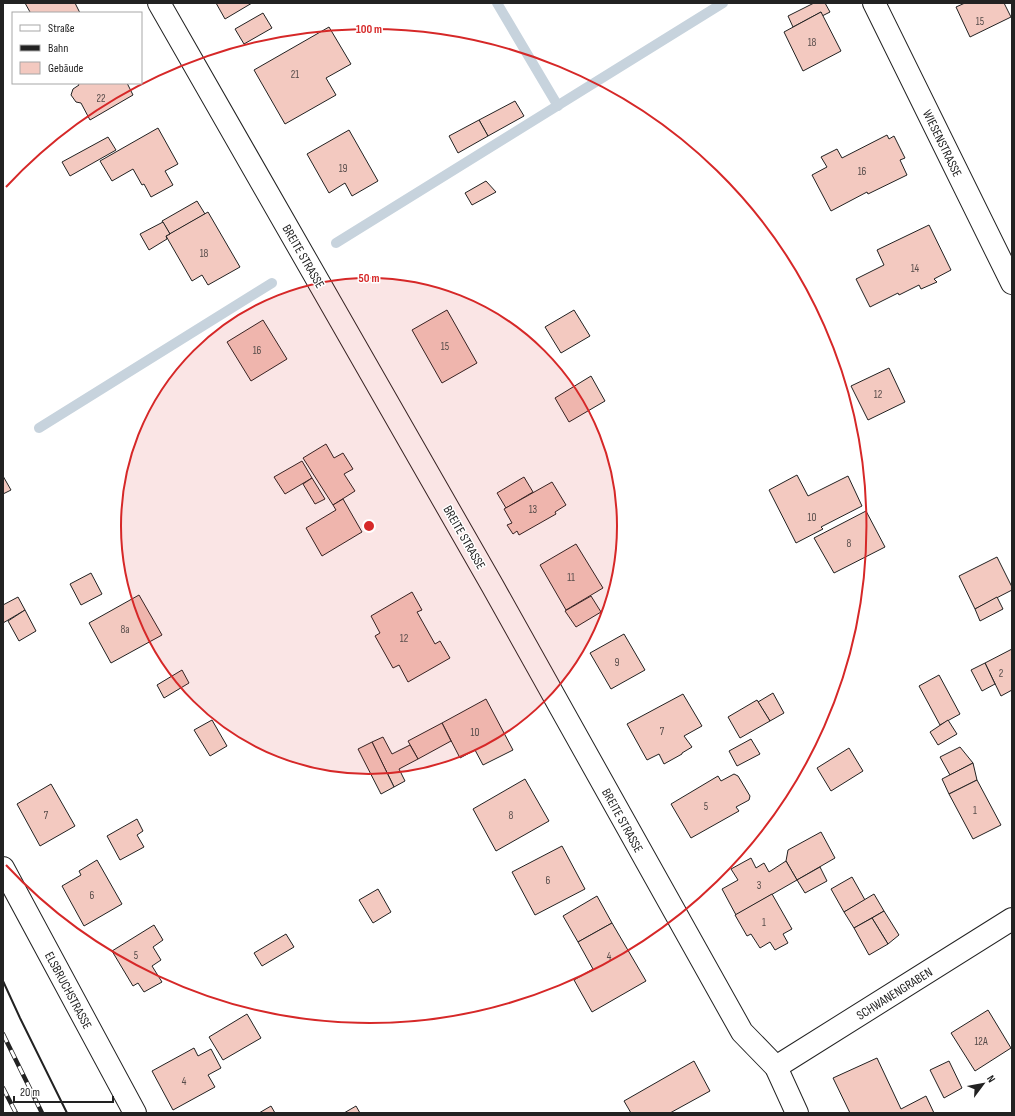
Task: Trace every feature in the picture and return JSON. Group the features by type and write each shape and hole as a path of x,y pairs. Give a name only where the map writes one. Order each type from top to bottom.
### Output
{"street":[{"name":"BREITE STRASSE","path":"159,3 488,578 742,1032 776,1067 797,1113"},
{"name":"WIESENSTRASSE","path":"874,3 1012,283"},
{"name":"ELSBRUCHSTRASSE","path":"3,868 135,1113"},
{"name":"SCHWANENGRABEN","path":"776,1067 1012,919"}],"building":[{"path":"25,3 75,3 80,12 30,12"},
{"path":"216,3 252,3 225,19"},
{"path":"814,3 825,3 830,12 822,16 821,12 793,27 788,16"},
{"path":"965,3 1004,3 1011,17 970,37 956,7"},
{"path":"821,12 841,51 803,71 784,32"},
{"path":"263,13 272,28 244,44 235,29"},
{"path":"329,27 351,64 326,78 336,95 285,124 254,70"},
{"path":"128,84 133,95 90,120 81,103 76,102 71,95 73,89 79,85"},
{"path":"515,101 524,116 488,136 479,120"},
{"path":"479,120 488,136 458,153 449,136"},
{"path":"158,128 178,164 165,171 173,185 151,197 133,169 112,181 100,161"},
{"path":"349,130 378,181 352,196 345,183 329,193 307,154"},
{"path":"887,135 889,139 894,136 905,158 900,160 907,175 868,194 867,192 831,211 812,175 827,167 821,157 837,149 842,158"},
{"path":"108,137 116,150 70,176 62,162"},
{"path":"486,181 496,192 472,205 465,193"},
{"path":"197,201 205,214 170,234 162,221"},
{"path":"208,212 240,267 208,285 202,275 192,281 166,236"},
{"path":"163,222 170,234 166,236 167,239 149,250 140,234"},
{"path":"929,225 951,270 934,279 937,282 921,289 919,285 899,295 898,293 870,307 856,279 884,265 877,250"},
{"path":"447,310 477,363 442,383 412,330"},
{"path":"574,310 590,336 561,353 545,327"},
{"path":"263,320 287,359 251,381 227,342"},
{"path":"889,368 905,402 868,420 851,386"},
{"path":"591,376 605,401 569,422 555,398"},
{"path":"326,444 334,458 343,453 353,469 344,474 355,491 333,505 303,458"},
{"path":"302,461 312,478 285,494 274,477"},
{"path":"797,475 808,496 848,476 862,506 821,527 823,529 796,543 769,490"},
{"path":"3,476 11,490 3,494"},
{"path":"524,477 533,492 506,508 497,493"},
{"path":"312,478 325,499 315,504 303,484"},
{"path":"552,482 566,505 555,512 556,514 519,535 517,531 513,534 507,525 512,523 504,509"},
{"path":"343,499 362,532 322,556 306,528 336,510 333,505"},
{"path":"866,511 885,547 834,573 814,538"},
{"path":"576,544 603,588 566,610 540,565"},
{"path":"997,557 1012,587 1012,590 975,609 959,576"},
{"path":"91,573 102,594 81,605 70,584"},
{"path":"412,592 422,610 417,612 435,644 440,641 450,658 408,682 399,665 393,668 375,636 380,633 371,616"},
{"path":"139,595 162,635 111,663 89,623"},
{"path":"591,596 601,612 576,627 565,611"},
{"path":"18,597 25,610 3,623 3,605"},
{"path":"997,597 1003,609 980,621 975,609"},
{"path":"25,610 36,631 19,641 8,621"},
{"path":"624,634 645,670 611,689 590,653"},
{"path":"1012,649 1012,690 1001,696 985,663"},
{"path":"985,663 995,684 982,691 971,670"},
{"path":"182,670 189,683 164,698 157,685"},
{"path":"939,675 960,714 940,725 919,686"},
{"path":"773,693 784,713 770,721 758,702"},
{"path":"683,694 702,726 684,736 692,747 664,764 659,754 647,760 627,724"},
{"path":"486,699 513,750 483,765 475,750 460,758 442,723"},
{"path":"757,700 770,721 740,738 728,717"},
{"path":"212,720 227,746 210,756 194,730"},
{"path":"948,720 957,734 938,745 930,732"},
{"path":"442,723 451,741 418,759 408,741"},
{"path":"383,737 392,754 410,745 418,759 399,769 405,781 394,787 372,742"},
{"path":"751,739 760,754 737,766 729,751"},
{"path":"372,742 394,787 381,794 358,749"},
{"path":"960,747 973,763 950,775 940,757"},
{"path":"849,748 863,771 831,791 817,768"},
{"path":"973,763 977,780 949,794 942,779"},
{"path":"734,774 738,776 750,796 749,800 736,807 739,811 691,838 671,804 718,776 721,781"},
{"path":"525,779 549,821 496,851 473,809"},
{"path":"977,780 1001,825 973,839 949,794"},
{"path":"51,784 75,826 40,846 17,804"},
{"path":"137,819 143,831 137,835 144,847 120,860 107,836"},
{"path":"821,832 835,858 797,880 786,861 788,850"},
{"path":"562,846 585,889 535,915 512,872"},
{"path":"751,858 756,868 764,863 769,872 786,861 797,880 736,915 722,889 738,880 731,869"},
{"path":"97,860 122,904 84,926 62,886 81,875 79,871"},
{"path":"820,867 827,881 805,893 797,880"},
{"path":"852,877 865,900 844,912 831,889"},
{"path":"378,889 391,912 373,923 359,900"},
{"path":"772,894 792,929 783,934 788,943 775,950 770,942 760,948 751,934 747,936 735,915"},
{"path":"874,894 884,911 854,928 844,912"},
{"path":"597,896 612,923 578,942 563,916"},
{"path":"884,911 899,935 888,944 872,918"},
{"path":"872,918 888,944 869,955 854,928"},
{"path":"612,923 646,981 592,1012 574,980 593,969 578,942"},
{"path":"154,925 163,940 153,947 161,960 152,966 162,982 144,992 138,983 133,986 112,951"},
{"path":"286,934 294,947 262,966 254,953"},
{"path":"988,1010 1011,1048 975,1071 951,1033"},
{"path":"247,1014 261,1038 223,1060 209,1037"},
{"path":"194,1048 198,1056 211,1049 221,1068 208,1075 215,1087 173,1110 152,1071"},
{"path":"877,1058 901,1109 926,1096 934,1113 850,1113 833,1078"},
{"path":"694,1061 710,1091 670,1113 631,1113 624,1101"},
{"path":"949,1061 962,1088 944,1098 930,1070"},
{"path":"271,1106 275,1113 259,1113"},
{"path":"356,1106 360,1113 344,1113"}],"waterway":[{"path":"497,3 558,106"},
{"path":"336,243 723,3"},
{"path":"39,428 272,283"}],"railway":[{"path":"3,1034 42,1113"},
{"path":"3,1088 16,1113"}],"wall":[{"path":"3,981 67,1113"}]}
